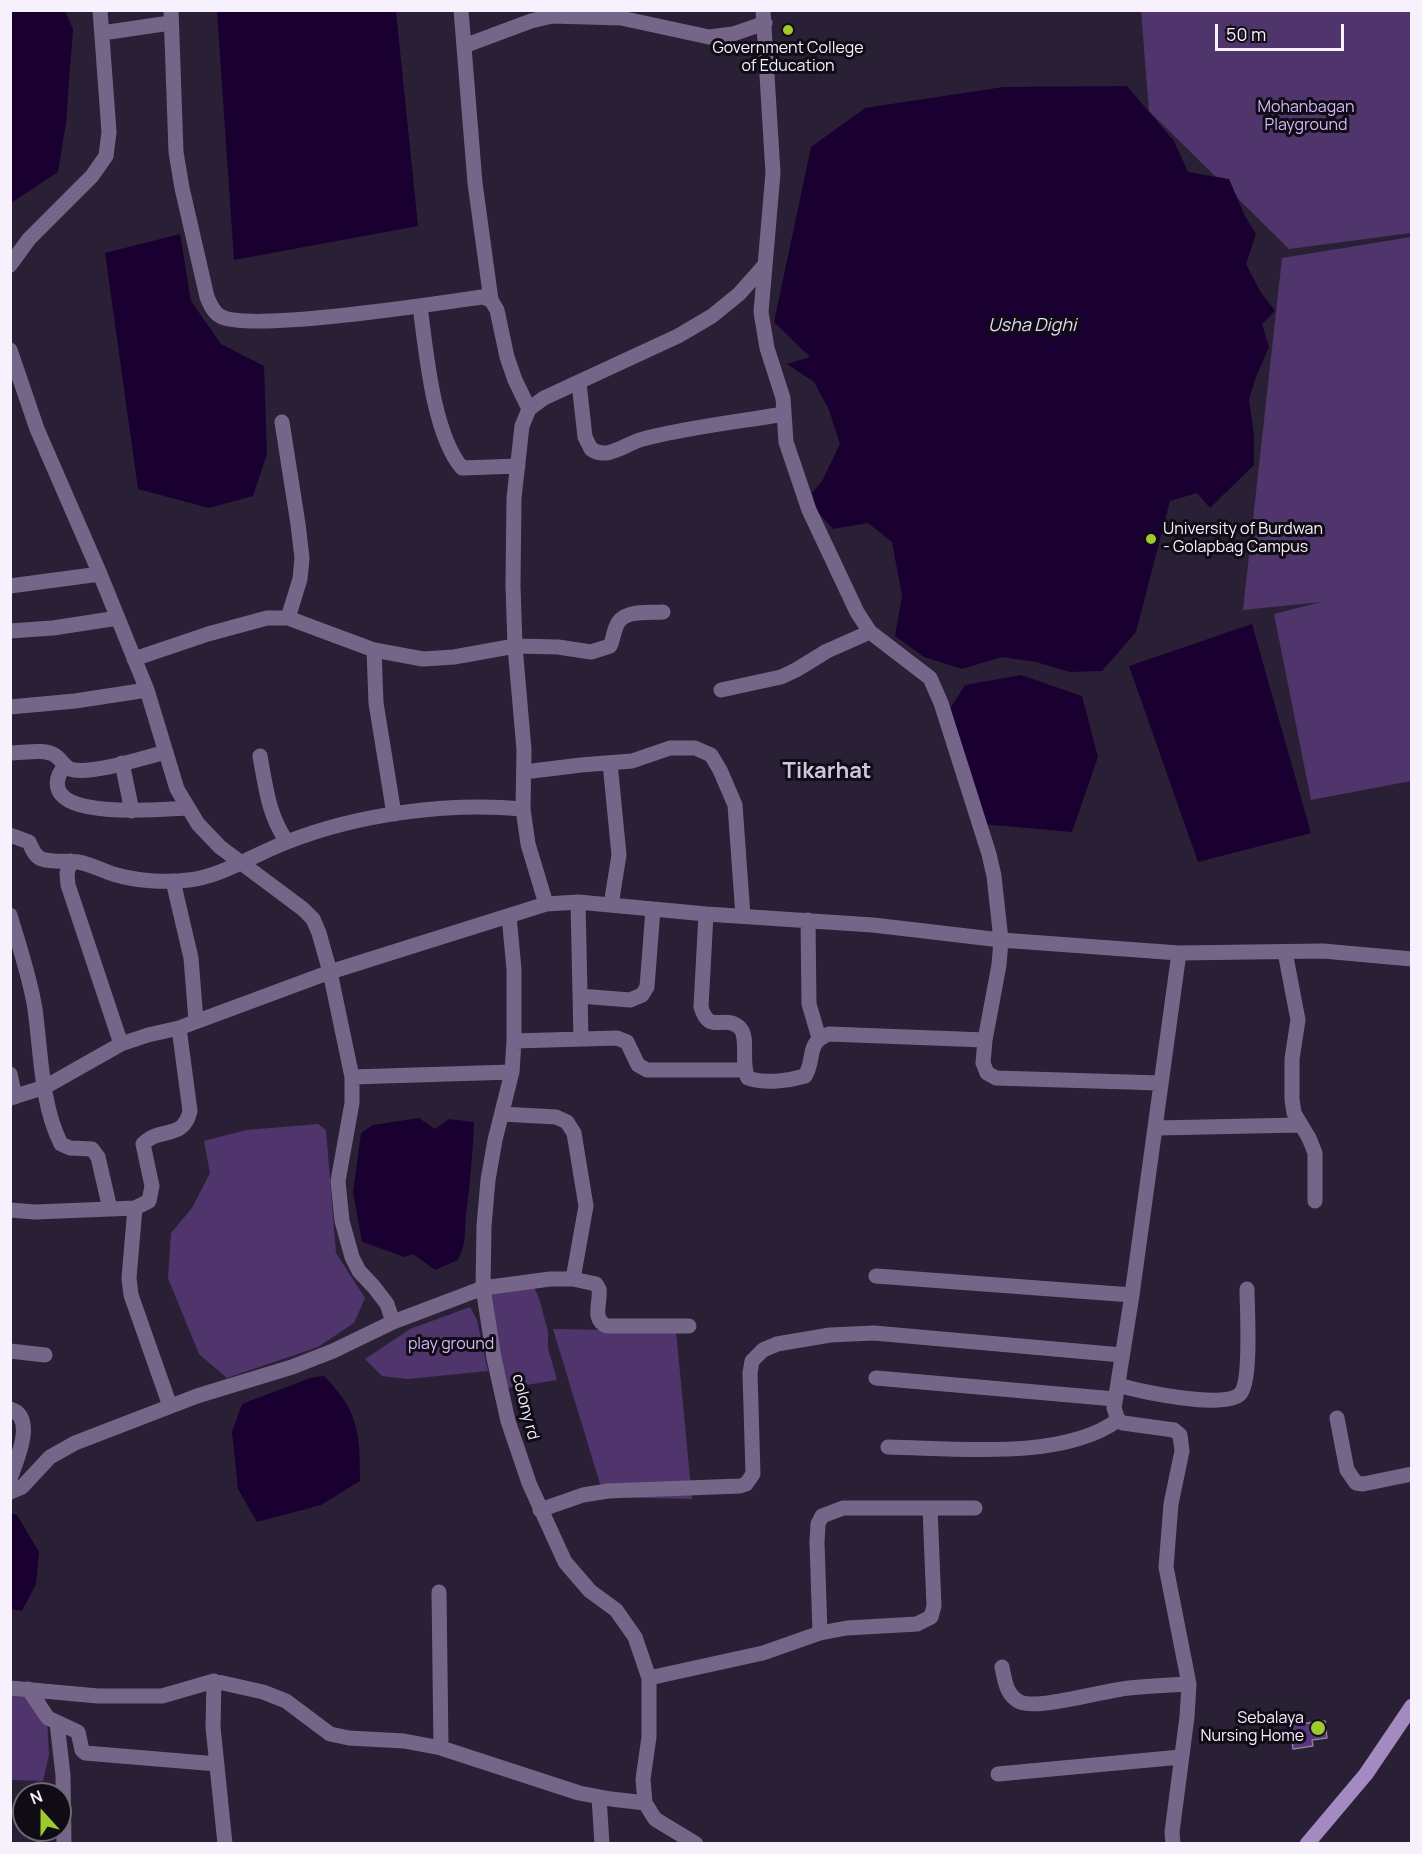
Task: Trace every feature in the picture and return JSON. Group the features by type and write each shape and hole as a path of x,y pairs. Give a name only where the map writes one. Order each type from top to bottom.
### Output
{"main road":[{"path":"1307,1844 1366,1774 1412,1706"}],"street":[{"path":"10,265 29,239 92,176 106,156 109,132 100,10"},
{"path":"460,10 475,183 491,300 497,309 507,357 515,381 529,410"},
{"path":"464,46 531,21 552,16 621,18 709,37 733,34 764,17 773,173 760,312 767,348 783,398 786,442 809,510 857,612 870,632 930,678 941,703 989,854 1001,940 983,1063 987,1072 996,1078 1160,1083"},
{"path":"102,33 171,17 176,152 207,297 219,315 237,320 284,321 482,297 491,300"},
{"path":"546,904 528,844 524,809 524,750 515,646 514,498 522,426 529,410 544,398 678,336 712,316 739,294 764,266"},
{"path":"420,306 430,377 444,435 452,456 462,468 518,466"},
{"path":"10,350 37,429 147,690 177,789 198,824 213,839 281,891 313,919 330,972 352,1077 352,1103 338,1181 342,1221 355,1264 387,1304 393,1322"},
{"path":"579,383 585,437 591,449 602,453 616,451 640,440 662,435 784,414"},
{"path":"282,422 302,558 300,579 288,618"},
{"path":"10,586 100,574"},
{"path":"134,659 208,634 267,618 288,618 374,650 423,659 454,657 515,646 558,647 591,651 610,646 616,626 622,618 636,613 663,612"},
{"path":"10,631 118,618"},
{"path":"721,690 781,677 827,651 870,632"},
{"path":"374,650 376,703 394,814"},
{"path":"10,707 75,701 147,690"},
{"path":"524,772 632,761 669,748 696,748 711,755 735,805 743,916"},
{"path":"10,753 43,752 56,756 65,766 73,770 122,763 166,752"},
{"path":"260,756 271,810 276,825 287,842"},
{"path":"122,763 132,811"},
{"path":"610,763 619,855 611,905"},
{"path":"65,766 58,774 57,786 63,798 75,806 132,811 188,808"},
{"path":"10,835 29,842 33,853 42,859 86,863 114,874 173,881 192,879 242,862 287,842 327,828 394,814 481,807 524,809"},
{"path":"71,861 67,873 68,885 121,1044"},
{"path":"173,881 191,958 196,1021"},
{"path":"578,902 581,1040"},
{"path":"10,1074 13,1098 45,1087 121,1044 179,1028 330,972 546,904 578,902 706,914 873,925 1001,940 1179,953 1323,951 1412,958"},
{"path":"580,996 630,1000 642,995 647,987 653,909"},
{"path":"706,914 700,1006 704,1017 711,1022 735,1024 741,1028 744,1036 744,1070 748,1078 756,1081 805,1076 810,1068 813,1045 819,1038 829,1034 985,1040"},
{"path":"10,915 34,1005 45,1087 56,1134 61,1144 70,1148 92,1149 98,1157 110,1209"},
{"name":"colony rd","path":"509,916 514,969 512,1072 495,1140 488,1180 484,1226 483,1288 494,1358 508,1422 540,1510 565,1563 590,1591 615,1610 634,1637 650,1678 649,1737 643,1779 645,1803"},
{"path":"808,920 809,1004 819,1038"},
{"path":"1285,951 1298,1020 1291,1076 1294,1113 1315,1153 1315,1201"},
{"path":"1173,1844 1172,1832 1189,1684 1166,1567 1171,1504 1182,1442 1180,1435 1174,1430 1123,1423 1114,1415 1179,953"},
{"path":"10,1210 35,1212 135,1208 149,1201 152,1186 143,1144 150,1137 178,1131 187,1122 190,1111 179,1028"},
{"path":"514,1041 617,1038 627,1042 638,1065 647,1070 744,1070"},
{"path":"352,1077 512,1072"},
{"path":"502,1114 556,1117 567,1122 574,1133 586,1206 573,1279"},
{"path":"1156,1128 1300,1125"},
{"path":"135,1208 129,1278 131,1295 170,1406"},
{"path":"876,1276 1132,1295"},
{"path":"10,1492 22,1487 50,1457 75,1443 170,1406 292,1367 333,1351 393,1322 483,1288 550,1279 573,1279 596,1284 599,1289 598,1315 602,1324 607,1326 689,1326"},
{"path":"876,1378 1229,1399 1240,1395 1245,1385 1247,1289"},
{"path":"540,1510 583,1495 609,1491 746,1484 753,1474 752,1361 763,1350 777,1344 830,1335 874,1333 1122,1355"},
{"path":"10,1351 45,1355"},
{"path":"10,1409 15,1410 23,1418 24,1430 10,1479"},
{"path":"1337,1418 1347,1470 1356,1483 1363,1484 1412,1473"},
{"path":"888,1447 1038,1447 1088,1436 1105,1429 1118,1420"},
{"path":"820,1633 817,1542 818,1524 822,1516 843,1508 975,1508"},
{"path":"650,1678 763,1653 820,1633 847,1628 917,1624 931,1617 934,1606 930,1508"},
{"path":"439,1592 441,1748"},
{"path":"1002,1667 1010,1695 1022,1703 1041,1703 1130,1688 1189,1684"},
{"path":"214,1682 212,1708 225,1844"},
{"path":"10,1688 98,1696 162,1696 214,1682 262,1692 286,1701 330,1734 349,1738 404,1741 441,1748 579,1793 645,1803 655,1819 696,1844"},
{"path":"28,1689 48,1718 78,1732 82,1750 89,1755 217,1764"},
{"path":"57,1723 63,1775 64,1844"},
{"path":"998,1774 1181,1757"},
{"path":"600,1797 602,1844"}],"green space":[{"name":"Mohanbagan Playground","path":"1141,11 1411,11 1411,233 1289,249 1149,111"},
{"path":"1411,237 1411,781 1311,800 1274,614 1321,602 1243,610 1282,258"},
{"path":"318,1124 326,1130 336,1253 365,1298 354,1323 318,1347 227,1378 199,1354 168,1278 171,1233 192,1208 210,1173 204,1141 246,1130"},
{"path":"533,1285 548,1332 548,1348 557,1380 508,1388 486,1292"},
{"name":"play ground","path":"470,1307 477,1320 488,1371 408,1379 382,1376 365,1359 410,1329"},
{"path":"553,1329 676,1331 692,1499 604,1497"},
{"path":"10,1695 46,1699 49,1755 43,1781 11,1780"}],"water":[{"path":"11,10 65,11 73,29 66,123 58,172 11,203"},
{"path":"396,11 418,226 234,260 217,12"},
{"name":"Usha Dighi","path":"1127,86 1174,141 1188,172 1229,179 1245,216 1256,234 1246,264 1260,291 1275,311 1262,324 1269,347 1249,399 1254,435 1254,465 1210,508 1197,493 1170,501 1136,632 1102,671 1070,672 1036,662 1002,657 962,669 924,657 895,636 902,596 892,542 868,523 833,529 816,510 812,493 822,481 840,444 829,410 814,382 787,364 810,357 774,322 811,147 865,108 1003,87"},
{"path":"180,234 191,301 221,344 264,366 267,454 253,496 209,508 138,489 105,253"},
{"path":"1252,624 1311,833 1198,862 1129,666"},
{"path":"1021,675 1082,696 1098,757 1072,832 982,824 948,712 965,685"},
{"path":"419,1118 435,1129 449,1119 474,1122 463,1248 458,1260 435,1270 413,1254 405,1257 362,1242 353,1192 361,1133 373,1125"},
{"path":"324,1376 336,1389 351,1412 358,1436 360,1481 321,1505 257,1522 238,1489 232,1432 242,1404 310,1378"},
{"path":"11,1513 17,1515 39,1552 36,1584 22,1611 11,1609"}],"building":[{"path":"1325,1721 1327,1738 1312,1740 1313,1746 1293,1749 1290,1725"}],"place":[{"name":"Government College of Education","path":"788,30"},
{"name":"University of Burdwan - Golapbag Campus","path":"1151,539"},
{"name":"Sebalaya Nursing Home","path":"1318,1728"}],"district":[{"name":"Tikarhat","path":"827,772"}]}
